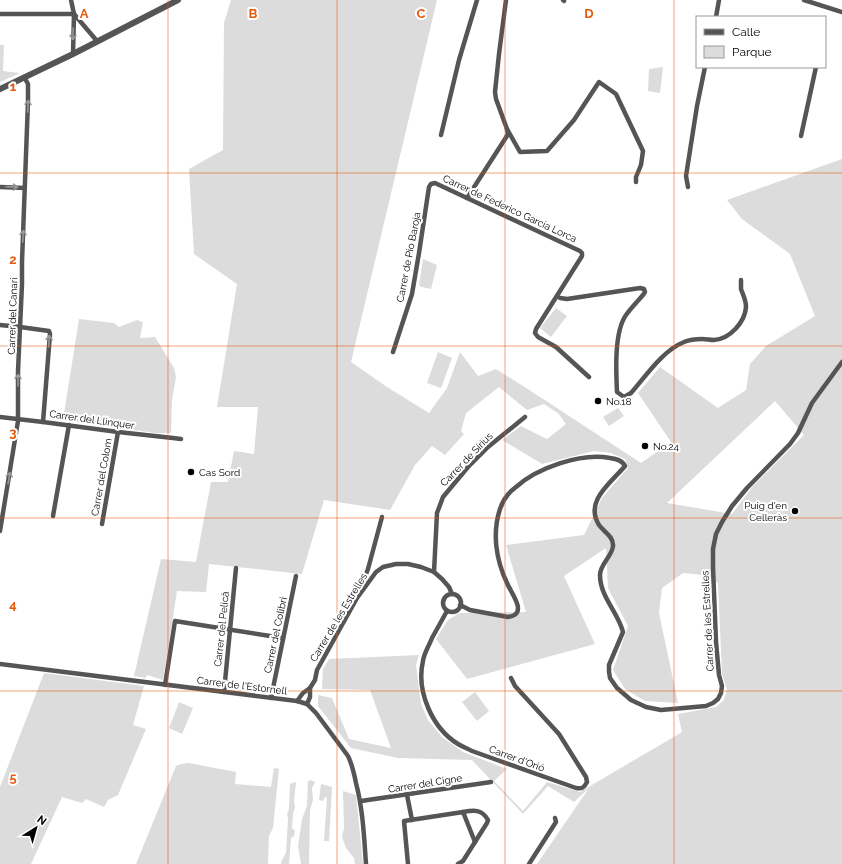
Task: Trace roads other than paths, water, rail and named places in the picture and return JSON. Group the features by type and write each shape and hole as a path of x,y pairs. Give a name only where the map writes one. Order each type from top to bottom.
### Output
{"street":[{"path":"71,0 74,14 73,54"},
{"path":"0,89 73,54 178,0"},
{"path":"441,135 459,60 477,0"},
{"path":"506,0 495,92 496,99 507,129 520,152 547,151 574,120 599,82 616,94 643,151 636,182"},
{"path":"716,16 719,0"},
{"path":"804,0 842,12"},
{"path":"0,14 74,14 97,41"},
{"path":"688,186 686,176 705,68"},
{"path":"801,136 816,68"},
{"name":"Carrer del Canari","path":"0,531 18,419 28,84 24,77"},
{"path":"466,198 508,134 507,129"},
{"name":"Carrer de Federico García Lorca","path":"429,187 435,182 466,198 580,250 582,256 562,286 535,333 538,337 556,348 589,377"},
{"path":"0,187 25,188"},
{"name":"Carrer de Pío Baroja","path":"394,352 412,294 429,187"},
{"path":"557,296 567,299 640,288 644,289 645,292 643,295 625,316 618,333 616,368 617,392 624,397 631,393 669,350 685,342 702,339 715,340 726,338 734,331 742,320 746,308 746,301 741,290 740,280"},
{"path":"0,326 49,331 43,422"},
{"name":"Carrer de les Estrelles","path":"460,605 470,610 508,617 516,614 518,609 504,577 497,554 495,534 500,507 506,496 515,487 540,471 576,459 592,456 607,457 618,460 623,462 625,466 598,496 594,509 595,518 612,540 614,547 601,569 600,576 606,599 624,632 609,665 610,678 617,688 631,700 646,708 661,710 706,706 713,703 718,699 722,686 719,675 716,642 713,567 713,548 716,534 732,506 747,488 790,444 798,433 812,404 842,362"},
{"name":"Carrer del Llinquer","path":"0,417 181,439"},
{"name":"Carrer de Sírius","path":"434,572 437,513 443,497 468,467 488,447 525,417"},
{"path":"53,516 68,426"},
{"name":"Carrer del Colom","path":"102,524 118,432"},
{"path":"358,598 368,569 382,517"},
{"name":"Carrer de les Estrelles","path":"297,701 303,693 310,688 315,680 317,670 358,598 376,572 383,567 396,564 408,564 434,572 449,587 452,594"},
{"name":"Carrer del Pelicà","path":"224,692 236,568"},
{"name":"Carrer del Colibri","path":"271,698 296,576"},
{"path":"454,594 459,598 461,602 460,605 458,610 455,612 447,611 443,606 443,600 446,596 454,594"},
{"name":"Carrer d'Orió","path":"447,611 426,650 421,677 423,691 434,720 457,744 472,751 576,788 581,789 585,787 587,782 586,777 559,734 515,686 511,678"},
{"path":"165,684 175,621 283,638"},
{"name":"Carrer de l'Estornell","path":"0,664 297,701 307,704"},
{"name":"Carrer de les Estrelles","path":"307,704 310,697 310,688"},
{"path":"307,704 316,713 352,763 361,801 366,864"},
{"name":"Carrer del Cigne","path":"361,801 491,782"},
{"path":"407,795 412,820"},
{"path":"408,864 404,822 475,810 478,811 488,820 487,823 463,861 458,864"},
{"path":"463,812 475,842"},
{"path":"529,864 556,822 555,818"}],"place":[{"name":"No.18","path":"598,401"},
{"name":"No.24","path":"645,446"},
{"name":"Cas Sord","path":"191,472"},
{"name":"Puig d'en Celleràs","path":"795,511"}]}
